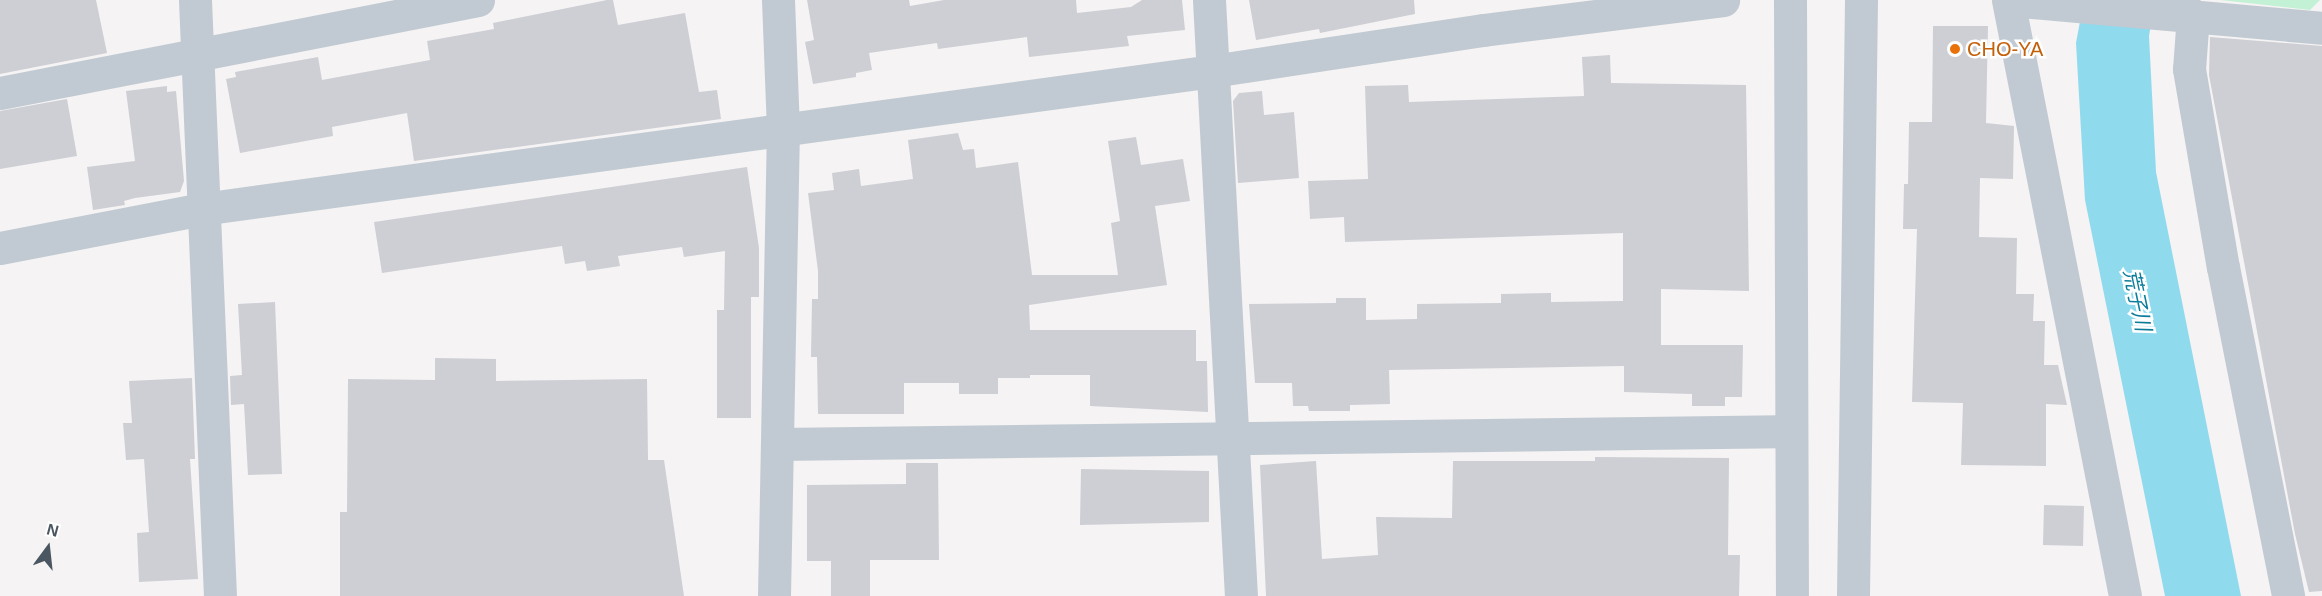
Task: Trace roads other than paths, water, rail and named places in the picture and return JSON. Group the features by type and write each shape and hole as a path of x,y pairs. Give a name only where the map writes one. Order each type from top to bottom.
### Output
{"street":[{"path":"195,0 220,596"},
{"path":"0,93 478,0"},
{"path":"774,596 783,130 778,0"},
{"path":"1209,0 1241,596"},
{"path":"0,249 202,209 1212,71 1487,15 1724,0"},
{"path":"1790,0 1792,596"},
{"path":"1853,596 1861,0"},
{"path":"2125,596 2009,0 2322,28"},
{"path":"2181,14 2223,267 2288,596"},
{"path":"777,444 1791,431"}],"water":[{"name":"荒子川","path":"2084,0 2155,0 2149,36 2156,172 2241,596 2165,596 2085,200 2076,43"}],"place":[{"name":"CHO-YA","path":"1955,49"}]}
